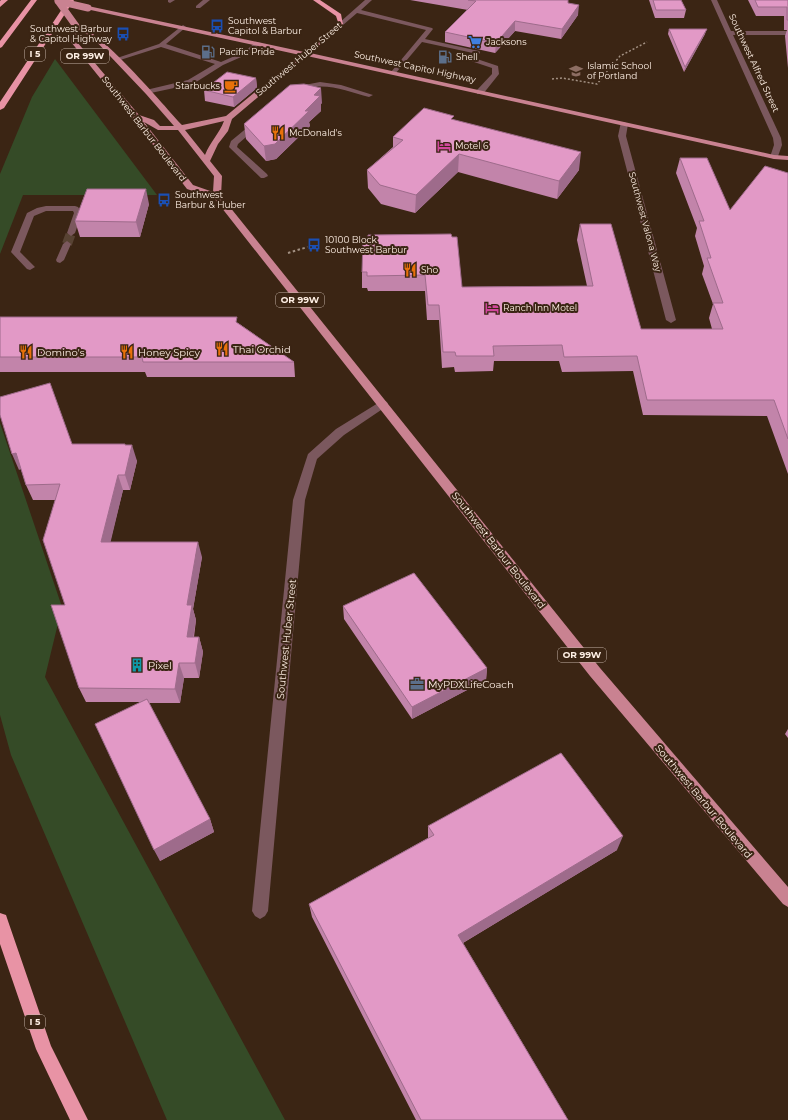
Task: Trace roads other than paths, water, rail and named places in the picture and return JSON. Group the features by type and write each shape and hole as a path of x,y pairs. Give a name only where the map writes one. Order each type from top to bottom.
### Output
{"highway":[{"path":"0,5 5,0"},
{"path":"0,46 34,0"},
{"name":"I 5","path":"0,108 70,0"},
{"path":"316,0 339,16 341,24"},
{"name":"I 5","path":"0,921 44,1049 79,1120"}],"main road":[{"name":"Southwest Capitol Highway","path":"56,0 774,157 788,158"},
{"name":"OR 99W","path":"56,0 76,26 94,36 149,92 207,160 218,176 217,196"},
{"name":"Southwest Huber Street","path":"229,118 341,24"},
{"name":"Southwest Barbur Boulevard","path":"76,26 74,42 136,117 190,187 217,196 595,672 788,899"},
{"path":"136,117 151,122 158,128 180,128 229,118"},
{"path":"207,160 214,143 224,131 229,118"},
{"name":"Southwest Capitol Highway","path":"774,157 788,165"}],"street":[{"path":"198,7 207,0"},
{"name":"Southwest Huber Street","path":"341,24 369,0"},
{"name":"Southwest Alfred Street","path":"714,0 777,138 778,145 774,157"},
{"path":"355,12 430,28 393,73"},
{"path":"117,59 161,45 183,27"},
{"path":"729,33 788,33"},
{"path":"420,40 476,52 473,60 496,67 495,74 480,92"},
{"path":"149,92 190,82 221,64 246,53 258,43"},
{"path":"161,45 221,64"},
{"path":"303,95 290,96 300,87 311,84 369,96 335,94"},
{"path":"262,120 234,143 233,147 264,176"},
{"name":"Southwest Valona Way","path":"624,124 622,136 671,320"},
{"path":"30,267 15,252 30,215 44,209 75,209 78,213 71,233"},
{"path":"60,260 66,244"},
{"name":"Southwest Huber Street","path":"260,912 300,500 312,456 340,432 383,404"}],"tunnel":[{"path":"67,244 71,233"}],"place":[{"name":"Southwest Capitol & Barbur","path":"217,26"},
{"name":"Southwest Barbur & Capitol Highway","path":"123,34"},
{"name":"Jacksons","path":"475,42"},
{"name":"Pacific Pride","path":"208,52"},
{"name":"Shell","path":"445,57"},
{"name":"Islamic School of Portland","path":"576,71"},
{"name":"Starbucks","path":"231,86"},
{"name":"McDonald's","path":"278,133"},
{"name":"Motel 6","path":"444,146"},
{"name":"Southwest Barbur & Huber","path":"164,200"},
{"name":"10100 Block Southwest Barbur","path":"314,245"},
{"name":"Sho","path":"410,270"},
{"name":"Ranch Inn Motel","path":"492,308"},
{"name":"Thai Orchid","path":"222,349"},
{"name":"Domino's","path":"26,352"},
{"name":"Honey Spicy","path":"127,352"},
{"name":"Pixel","path":"137,665"},
{"name":"MyPDXLifeCoach","path":"417,684"}]}
